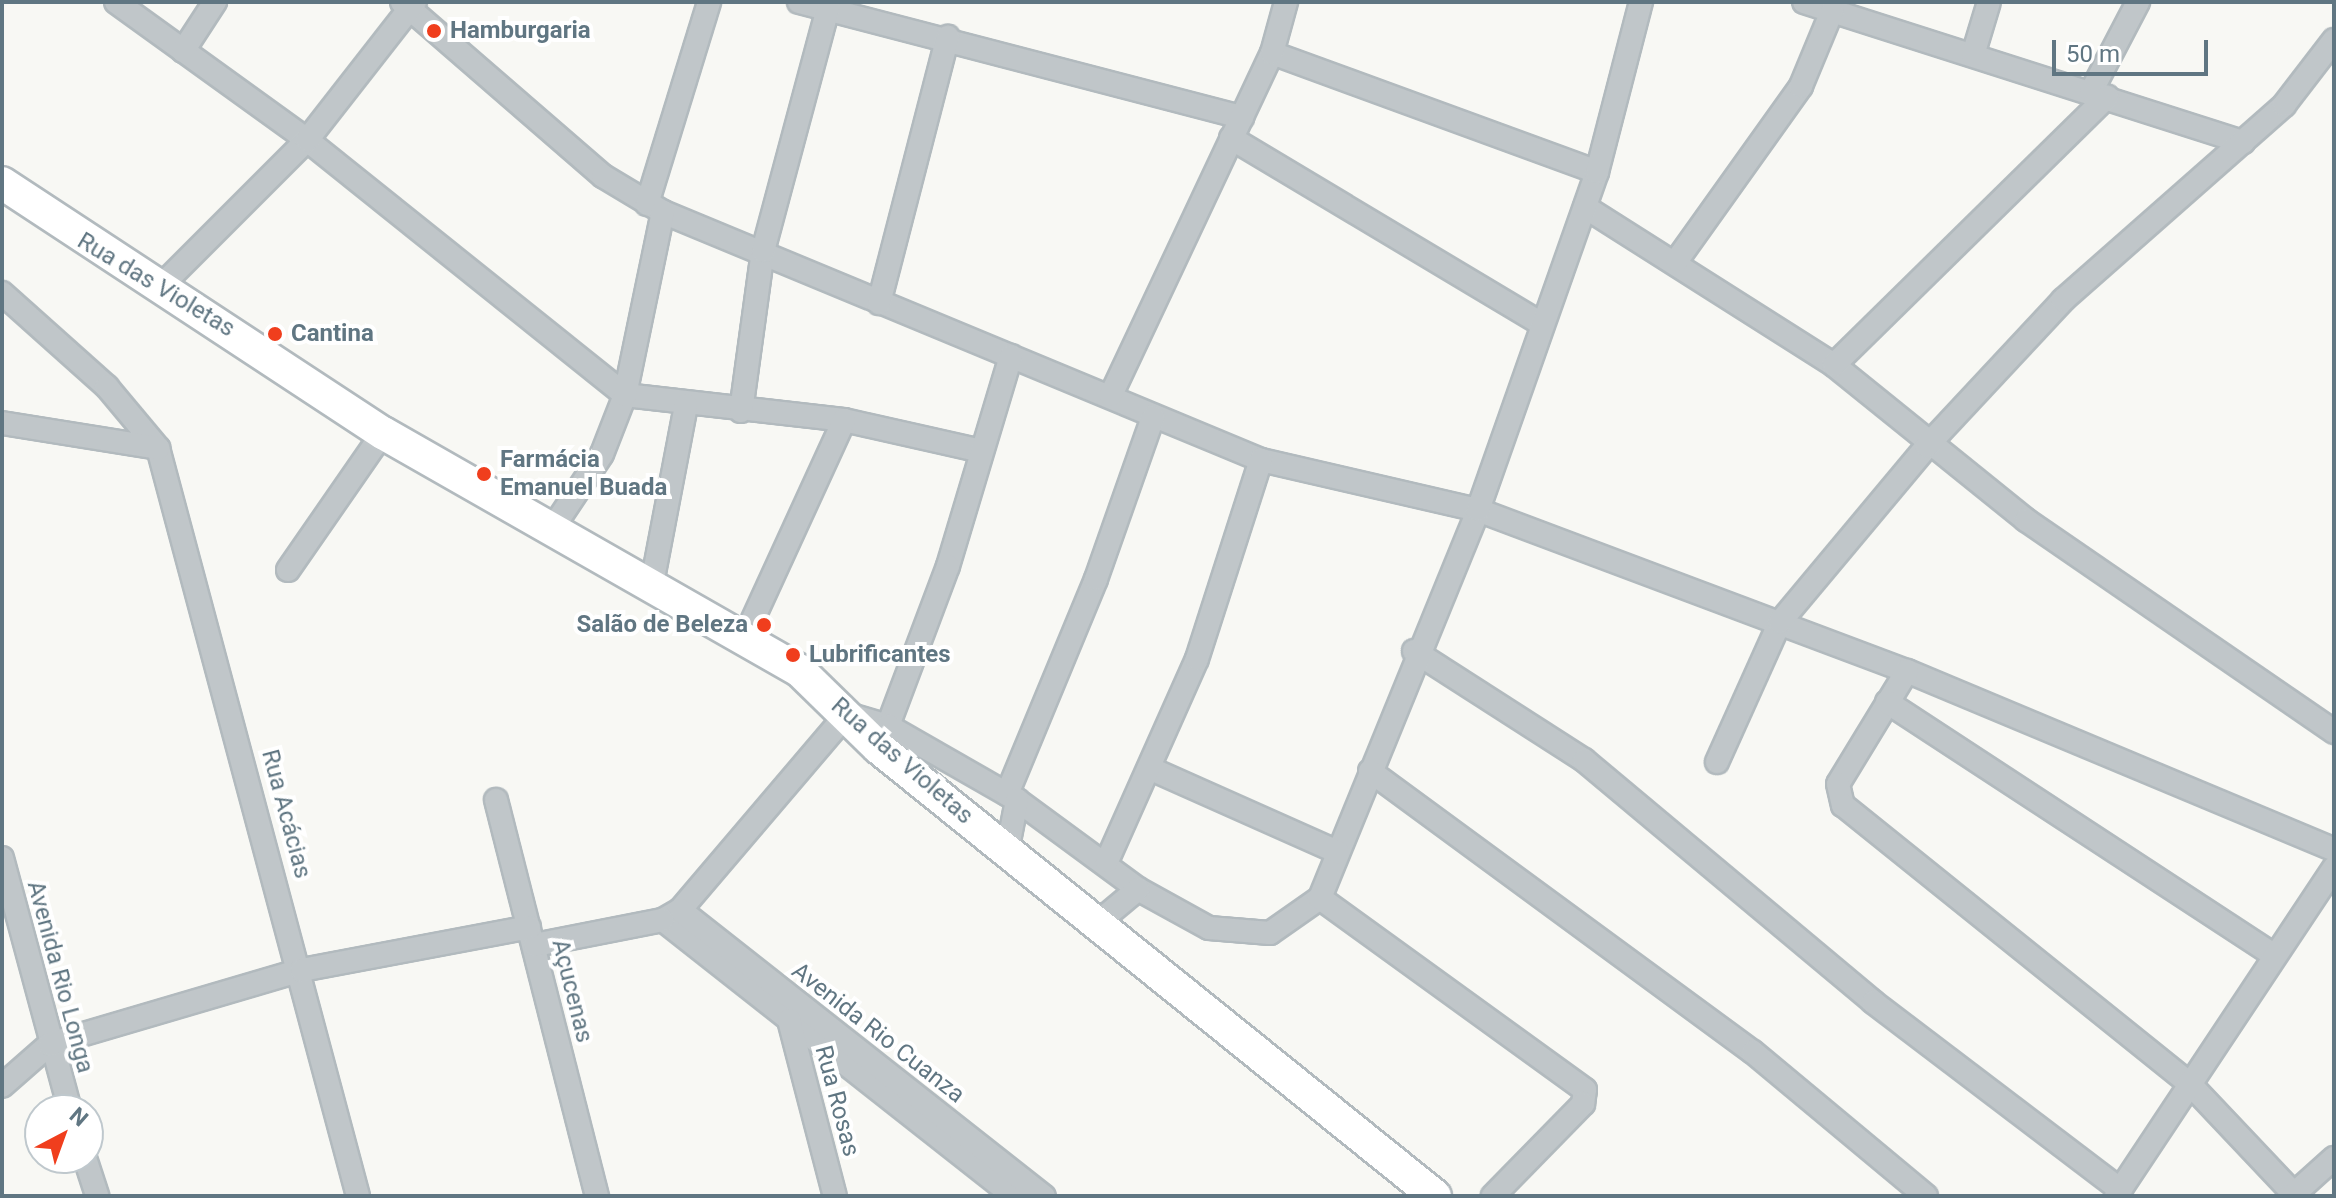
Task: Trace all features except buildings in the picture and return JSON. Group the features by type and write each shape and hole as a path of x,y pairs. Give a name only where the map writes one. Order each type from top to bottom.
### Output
{"street":[{"path":"116,2 307,140 625,395 686,405 844,420 982,451"},
{"path":"183,51 215,2"},
{"path":"552,529 602,454 625,395 655,208 709,2"},
{"path":"799,2 948,37 1242,117"},
{"path":"1111,395 1272,53 1286,2"},
{"path":"1011,356 982,451 884,737 1012,797 1107,861 1138,889 1209,928 1241,936 1270,933 1320,898 1414,651 1478,510 1597,172 1641,2"},
{"path":"1804,2 2243,142"},
{"path":"1973,55 1989,2"},
{"path":"1834,365 2099,94 2138,2"},
{"path":"158,289 307,140 409,4 603,176 655,208 763,251 879,303 1111,395 1153,417 1261,460 1478,510 1907,671 2334,850"},
{"path":"741,411 763,251 828,8"},
{"path":"1677,260 1801,86 1832,11"},
{"path":"879,303 948,37"},
{"path":"1717,762 1780,622 1927,446 2063,300 2284,105 2334,40"},
{"path":"1272,53 1597,172"},
{"path":"1231,138 1542,324"},
{"name":"Rua das Violetas","path":"2,183 158,289 218,320 383,433 651,589 800,671 847,714 884,737 1007,852 1095,925 1435,1196"},
{"path":"1585,207 1677,260 1834,365 1927,446 2334,732"},
{"path":"2,293 107,387 158,448"},
{"path":"651,589 686,405"},
{"path":"1007,852 1012,797 1096,579 1153,417"},
{"path":"743,641 844,420"},
{"path":"2,423 158,448"},
{"path":"288,570 383,433"},
{"name":"Rua Acácias","path":"158,448 302,970 358,1196"},
{"path":"1107,861 1223,589 1261,460"},
{"path":"1414,651 1584,760 1873,1002 2118,1193 2272,954 2334,868"},
{"path":"1907,671 1838,784 1843,805 2189,1083 2295,1195 2334,1158"},
{"path":"1887,702 2272,954"},
{"path":"2,1086 50,1044 302,970 671,918 847,714"},
{"path":"1149,768 1338,852"},
{"path":"1370,771 1741,1043 1926,1196"},
{"name":"Açucenas","path":"496,800 597,1196"},
{"name":"Avenida Rio Longa","path":"2,858 6,902 65,1094"},
{"path":"1095,925 1138,889"},
{"path":"1320,898 1585,1090 1583,1104 1493,1196"},
{"path":"671,918 789,1020 1014,1196"},
{"name":"Avenida Rio Cuanza","path":"671,918 1044,1196"},
{"name":"Rua Rosas","path":"789,1020 835,1196"},
{"path":"90,1174 97,1196"}],"place":[{"name":"Hamburgaria","path":"434,31"},
{"name":"Cantina","path":"275,334"},
{"name":"Farmácia Emanuel Buada","path":"484,474"},
{"name":"Salão de Beleza","path":"764,625"},
{"name":"Lubrificantes","path":"793,655"}]}
